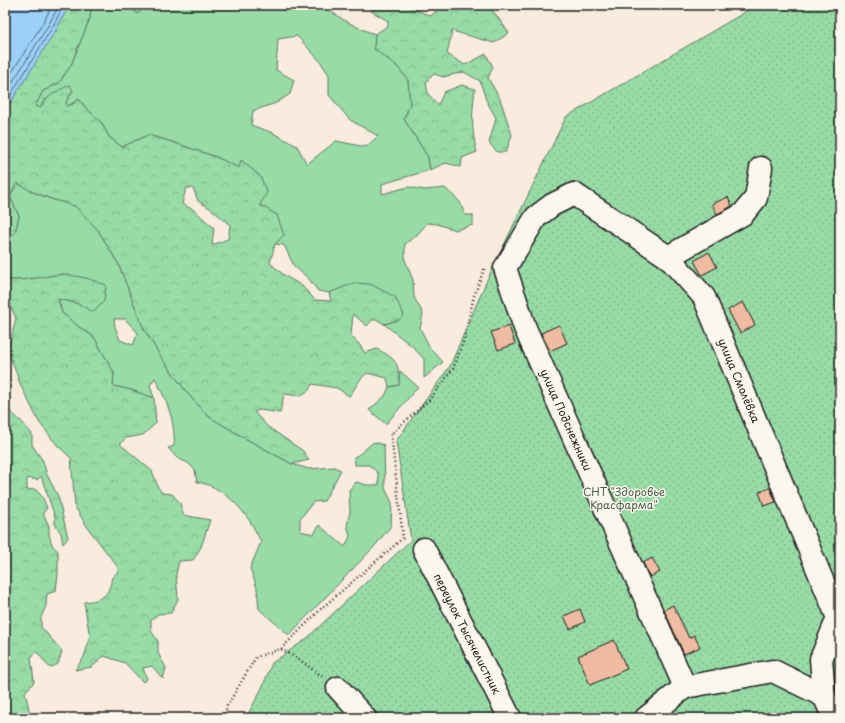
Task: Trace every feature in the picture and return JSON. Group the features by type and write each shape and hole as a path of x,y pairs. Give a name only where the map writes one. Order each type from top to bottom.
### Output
{"street":[{"path":"668,257 744,214 756,198 761,168"},
{"name":"улица Смолёвка","path":"574,194 668,257 704,297 839,617"},
{"name":"улица Подснежники","path":"574,194 552,205 536,217 505,268 525,328 685,687"},
{"name":"переулок Тысячелистник","path":"424,549 510,718"},
{"path":"834,718 824,696 821,659 839,617"},
{"path":"646,718 685,687 772,671 824,696"},
{"path":"338,688 365,718"}],"path":[{"path":"224,718 227,706 256,657 281,649 322,608 403,538 391,434 429,400 453,369 464,340 474,296 488,260"},
{"path":"281,649 300,660 338,688"}],"green space":[{"path":"69,5 91,5 90,18 71,65 59,83 43,91 35,106 40,108 53,94 70,85 73,90 66,102 67,106 73,104 78,99 101,122 109,137 122,147 148,135 216,157 239,168 241,160 260,176 267,192 260,205 277,215 284,235 275,244 270,263 284,275 302,286 315,300 331,301 329,293 354,283 370,284 395,297 404,315 399,320 384,324 378,320 372,320 367,326 353,314 351,336 365,353 377,349 396,362 399,372 399,385 389,387 387,378 367,373 349,396 337,388 312,384 309,390 300,396 284,394 280,413 260,410 254,412 268,427 303,451 309,460 292,464 208,416 188,394 161,357 144,329 118,263 98,230 75,206 33,192 17,183 10,197 19,216 15,233 5,243 5,111 56,30","holes":["186,188 193,188 198,201 210,208 230,225 228,239 212,245 214,228 194,210 182,204"]},
{"path":"91,5 127,5 138,14 145,5 324,5 348,22 375,34 374,49 397,66 408,80 410,104 404,119 428,157 430,170 382,184 382,194 408,187 425,190 445,188 460,202 465,215 473,215 473,225 455,230 437,224 427,223 417,235 405,244 405,260 413,280 414,297 423,314 420,328 430,348 443,362 424,378 424,359 412,346 384,324 399,320 334,291 329,293 318,291 309,279 294,266 284,245 275,244 276,215 260,205 241,161 239,168 216,157 148,135 122,147 109,137 101,122 79,99 67,107 66,102 73,90 44,100 40,109 35,106 43,91 59,83 71,65 90,18","holes":["297,36 320,61 329,75 329,95 350,120 378,136 366,147 336,141 307,164 297,146 273,133 251,125 253,111 276,103 290,94 294,80 276,70 278,39"]},
{"path":"127,5 145,5 138,14"},
{"path":"380,5 404,5 431,16 442,5 481,5 491,8 509,33 494,43 452,31 447,54 465,65 486,54 493,67 488,78 500,99 512,135 506,152 497,152 489,143 496,118 486,100 480,81 464,72 443,77 434,74 426,82 428,94 438,105 444,92 462,85 475,89 473,121 477,152 462,158 461,167 446,163 430,170 428,157 404,119 410,104 408,80 397,66 374,49 375,34 388,26 388,21 371,11"},
{"name":"СНТ \"Здоровье Красфарма\"","path":"752,5 840,5 840,718 246,718 262,688 272,663 305,640 411,540 396,441 450,366 487,280 566,117 752,8"},
{"path":"17,183 33,192 75,206 98,230 118,263 144,329 161,357 188,394 208,416 292,464 309,469 334,467 341,470 324,501 313,502 300,519 300,531 314,534 319,525 345,547 350,536 347,525 350,512 349,490 356,482 367,485 379,485 378,473 369,465 355,465 354,457 374,442 384,445 385,488 392,503 391,526 374,547 289,635 259,609 257,588 250,568 261,542 248,518 230,498 223,493 211,486 197,482 195,470 188,463 177,458 168,448 174,446 172,419 163,394 155,378 150,385 154,398 131,390 113,386 114,373 94,337 62,313 58,299 76,303 94,311 64,274 22,280 7,280 5,278 5,243 15,233 19,216 10,197","holes":["114,319 125,319 138,333 133,345 120,340 115,327"]},
{"path":"64,274 86,278 106,285 104,301 94,312 76,303 58,299 62,313 94,337 114,373 113,386 131,390 154,398 156,423 143,435 126,438 120,444 152,471 162,493 172,494 180,503 183,515 210,520 201,547 193,560 179,561 176,574 178,599 171,613 158,614 151,620 151,631 158,641 158,653 166,668 163,679 152,666 143,668 147,679 143,682 125,663 104,656 92,667 75,670 84,657 90,638 84,602 96,600 107,593 112,577 118,572 117,566 88,528 75,507 71,458 57,445 39,422 21,386 8,351 16,318 7,299 5,300 5,278 7,280 22,280"},
{"path":"400,371 418,387 386,424 369,410 385,396 389,387 399,385"},
{"path":"5,407 22,422 32,434 32,445 43,461 47,475 58,496 68,538 63,544 61,533 55,524 55,517 41,476 37,480 27,478 27,490 35,489 45,502 47,508 43,513 49,526 49,534 52,545 58,551 56,591 47,594 46,606 41,617 41,627 62,651 58,664 50,668 37,652 31,657 34,682 25,692 31,718 5,718"}],"water":[{"path":"5,5 69,5 56,30 5,111"}],"building":[{"path":"728,197 732,206 717,214 712,204"},
{"path":"709,252 717,267 702,275 694,261"},
{"path":"743,302 755,325 740,333 728,310"},
{"path":"559,325 567,343 550,351 541,333"},
{"path":"509,326 515,344 498,350 491,332"},
{"path":"770,488 776,502 764,506 759,492"},
{"path":"652,558 660,572 650,577 643,563"},
{"path":"673,605 689,638 694,635 700,647 684,654 664,610"},
{"path":"580,609 585,622 570,629 564,616"},
{"path":"614,640 627,669 590,685 578,656"}]}
